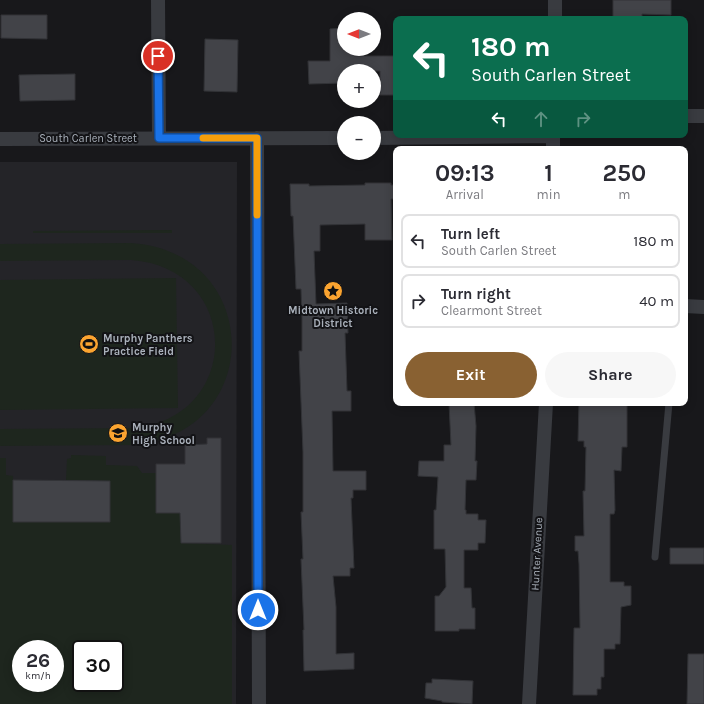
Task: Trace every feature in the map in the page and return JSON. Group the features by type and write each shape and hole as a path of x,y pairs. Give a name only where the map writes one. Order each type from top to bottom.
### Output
{"street":[{"path":"158,0 159,138"},
{"path":"555,0 555,16"},
{"path":"688,116 704,116"},
{"path":"257,138 259,704"},
{"name":"South Carlen Street","path":"0,139 337,138"},
{"path":"381,138 553,140"},
{"path":"688,306 704,307"},
{"name":"Hunter Avenue","path":"529,704 546,406"}],"lane":[{"path":"655,557 669,406"}],"shaded area":[{"name":"Murphy High School","path":"0,162 237,162 236,704 0,704"},
{"path":"172,230 172,233 33,233 33,231"},
{"path":"131,243 175,254 206,277 225,308 232,343 226,379 208,410 177,434 133,445 0,446 0,429 132,428 168,419 194,399 210,373 215,344 210,314 194,288 168,269 131,260 0,261 0,244"},
{"name":"Murphy Panthers Practice Field","path":"176,278 178,408 0,410 0,280"},
{"path":"71,455 106,456 106,465 137,466 142,473 156,473 156,512 180,513 181,543 232,545 232,704 0,704 0,458 6,458 6,475 13,476 14,522 110,522 110,481 66,480 67,459 71,458"}],"building":[{"path":"613,0 671,0 671,15 642,14 642,16 613,16"},
{"path":"1,15 47,15 47,39 1,38"},
{"path":"337,28 337,56 393,56 393,95 381,95 381,64 337,64 337,83 309,84 308,61 330,61 330,29"},
{"path":"205,39 238,40 237,92 204,91"},
{"path":"75,74 75,100 20,101 19,75"},
{"path":"365,183 391,183 391,185 393,185 393,199 391,199 392,240 365,240 365,224 320,225 320,251 314,251 316,304 347,303 348,333 345,333 347,391 351,391 351,411 332,411 333,471 366,471 366,490 353,490 353,498 351,498 354,568 350,568 350,576 333,576 336,607 336,654 354,653 354,669 304,671 301,559 303,559 301,512 303,512 303,452 299,351 302,351 302,319 301,289 296,289 290,184 309,184 309,186 365,185"},
{"path":"449,406 474,406 476,426 475,461 477,461 476,480 466,480 465,510 466,514 478,514 478,520 486,520 485,543 478,543 478,550 464,550 464,588 471,588 472,608 475,608 475,629 435,631 435,596 439,596 446,587 445,549 434,549 434,510 436,510 438,477 418,476 419,461 444,461 444,445 451,445"},
{"path":"579,406 627,406 627,447 622,447 621,471 614,470 615,510 614,514 610,514 610,582 624,582 624,586 631,586 631,605 621,607 620,644 615,644 615,649 604,649 604,677 601,677 601,689 597,689 597,695 573,695 574,628 580,628 579,564 578,551 575,551 575,536 584,536 583,491 585,491 586,447 584,447 584,441 578,441"},
{"path":"207,438 221,438 221,543 181,543 180,513 156,513 156,464 185,464 185,445 207,444"},
{"path":"13,480 110,481 110,522 13,522"},
{"path":"670,548 704,548 704,564 670,564"},
{"path":"688,654 704,654 704,704 687,704"},
{"path":"432,679 473,681 472,704 442,702 425,698 426,683 432,683"}],"slow traffic":[{"path":"203,138 257,138 257,215"}],"place":[{"name":"Midtown Historic District","path":"333,291"},
{"name":"Murphy Panthers Practice Field","path":"89,344"},
{"name":"Murphy High School","path":"118,433"}],"route":[{"path":"158,56 159,138 257,138 258,610"}]}
